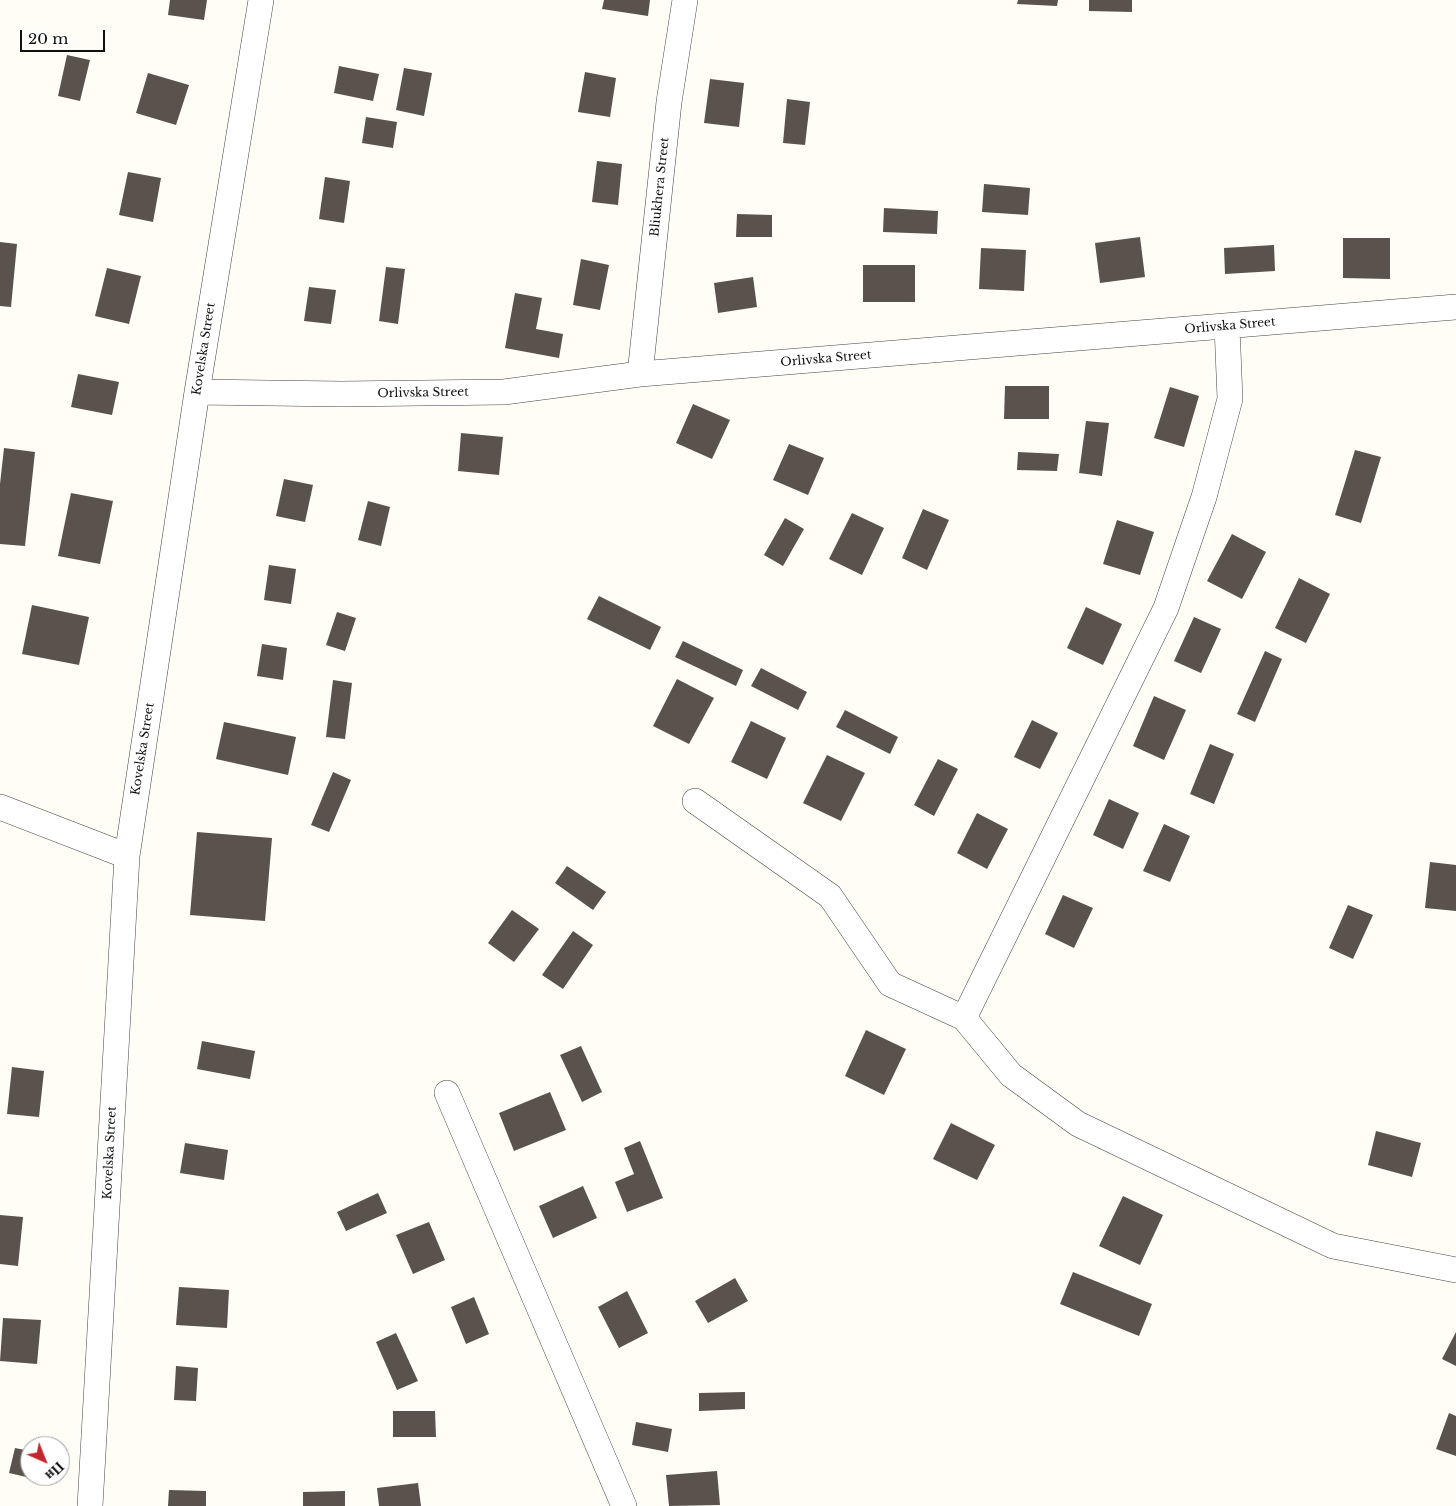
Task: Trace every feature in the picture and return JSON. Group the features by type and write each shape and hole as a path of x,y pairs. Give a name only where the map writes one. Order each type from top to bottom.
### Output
{"street":[{"name":"Kovelska Street","path":"90,1506 127,856 196,392 261,0"},
{"name":"Bliukhera Street","path":"640,374 669,102 685,0"},
{"name":"Orlivska Street","path":"196,392 341,394 504,392 640,374 1456,307"},
{"path":"964,1018 1166,608 1204,497 1230,399 1227,326"},
{"path":"695,801 830,896 890,984 964,1018 1012,1075 1078,1124 1333,1246 1456,1270"},
{"path":"0,807 127,856"},
{"path":"447,1093 624,1506"}],"building":[{"path":"170,0 207,0 204,20 168,15"},
{"path":"604,0 650,0 648,16 602,9"},
{"path":"1018,0 1058,0 1057,6 1017,4"},
{"path":"1089,0 1132,0 1132,12 1089,11"},
{"path":"67,55 90,60 80,101 58,96"},
{"path":"339,66 379,74 373,101 334,93"},
{"path":"404,68 432,73 424,116 396,110"},
{"path":"585,72 616,78 610,117 578,112"},
{"path":"148,73 189,85 176,125 136,113"},
{"path":"710,79 744,83 739,127 704,123"},
{"path":"787,99 810,102 805,145 783,143"},
{"path":"366,117 397,122 393,148 362,143"},
{"path":"597,161 622,164 618,205 592,202"},
{"path":"128,172 161,178 153,222 119,215"},
{"path":"325,177 350,181 344,223 319,219"},
{"path":"984,184 1030,188 1028,215 982,212"},
{"path":"884,208 938,211 937,234 883,232"},
{"path":"737,214 772,215 772,237 736,237"},
{"path":"1140,237 1145,277 1100,283 1095,243"},
{"path":"1343,238 1390,238 1390,279 1343,278"},
{"path":"0,242 17,244 11,307 0,306"},
{"path":"1274,245 1275,271 1225,274 1224,248"},
{"path":"981,248 1026,250 1024,291 979,289"},
{"path":"581,259 609,265 600,310 573,305"},
{"path":"863,265 915,265 915,302 863,302"},
{"path":"386,267 405,269 398,324 379,321"},
{"path":"107,268 141,276 129,324 95,316"},
{"path":"753,277 757,307 718,313 714,283"},
{"path":"309,287 336,290 331,324 304,321"},
{"path":"515,293 542,298 536,329 563,334 559,358 505,348"},
{"path":"78,374 119,382 112,415 71,407"},
{"path":"1005,386 1049,386 1049,419 1004,419"},
{"path":"1170,387 1199,396 1184,447 1154,438"},
{"path":"693,404 730,420 712,459 676,443"},
{"path":"1086,421 1109,423 1102,476 1079,473"},
{"path":"461,433 503,437 499,475 458,471"},
{"path":"789,444 824,458 808,495 773,480"},
{"path":"4,448 35,452 25,546 0,544 0,484"},
{"path":"1355,450 1381,457 1361,523 1335,515"},
{"path":"1018,452 1059,454 1057,471 1017,470"},
{"path":"284,479 313,485 305,522 276,516"},
{"path":"71,493 113,501 100,564 58,556"},
{"path":"368,501 390,507 381,546 358,540"},
{"path":"923,509 949,520 927,570 902,558"},
{"path":"852,513 884,528 862,575 829,559"},
{"path":"785,518 804,529 783,566 764,555"},
{"path":"1117,520 1154,532 1140,575 1103,564"},
{"path":"1232,534 1266,552 1242,599 1207,581"},
{"path":"269,565 296,569 291,604 264,600"},
{"path":"1299,578 1330,594 1306,643 1275,628"},
{"path":"599,596 661,627 650,650 587,619"},
{"path":"32,605 89,617 79,665 22,654"},
{"path":"1086,607 1122,624 1103,665 1067,648"},
{"path":"337,612 356,618 345,651 326,645"},
{"path":"1194,617 1221,629 1201,673 1174,661"},
{"path":"683,641 743,670 736,686 675,657"},
{"path":"262,644 287,648 283,680 257,676"},
{"path":"1265,651 1282,659 1255,722 1237,714"},
{"path":"761,668 807,692 798,710 751,686"},
{"path":"677,679 714,698 689,744 653,726"},
{"path":"333,680 352,683 345,739 326,737"},
{"path":"1154,696 1186,710 1164,760 1133,746"},
{"path":"845,710 898,737 890,754 836,727"},
{"path":"1032,720 1058,733 1040,769 1014,757"},
{"path":"751,721 786,738 767,779 731,762"},
{"path":"224,722 296,737 288,775 216,759"},
{"path":"1210,744 1234,754 1214,804 1190,794"},
{"path":"827,755 865,773 841,821 803,803"},
{"path":"938,759 958,769 934,816 914,805"},
{"path":"333,772 351,780 329,832 311,825"},
{"path":"1109,799 1139,813 1123,849 1093,835"},
{"path":"977,813 1008,829 987,869 957,853"},
{"path":"1164,824 1190,836 1170,882 1143,871"},
{"path":"197,832 272,838 265,921 190,915"},
{"path":"1430,862 1456,865 1456,911 1425,908"},
{"path":"567,866 606,892 593,910 555,883"},
{"path":"1063,895 1093,908 1074,948 1045,934"},
{"path":"1348,905 1373,915 1353,959 1329,948"},
{"path":"512,910 539,929 514,962 488,943"},
{"path":"573,931 593,945 563,989 542,975"},
{"path":"866,1030 906,1049 884,1095 845,1076"},
{"path":"202,1041 255,1051 250,1079 197,1069"},
{"path":"581,1046 602,1092 582,1102 560,1055"},
{"path":"12,1067 44,1071 39,1117 7,1114"},
{"path":"550,1092 566,1130 514,1151 499,1113"},
{"path":"951,1123 995,1145 977,1180 933,1159"},
{"path":"1376,1131 1421,1143 1412,1177 1368,1165"},
{"path":"640,1141 663,1198 627,1212 615,1182 634,1174 624,1148"},
{"path":"185,1143 228,1150 224,1180 180,1173"},
{"path":"583,1186 597,1218 553,1238 539,1206"},
{"path":"378,1193 387,1213 346,1231 337,1212"},
{"path":"1123,1196 1163,1215 1140,1265 1099,1246"},
{"path":"0,1215 23,1217 18,1266 0,1264"},
{"path":"429,1222 445,1260 413,1274 396,1235"},
{"path":"1073,1272 1152,1304 1139,1336 1060,1304"},
{"path":"735,1278 748,1301 708,1323 695,1301"},
{"path":"179,1287 229,1290 227,1328 176,1325"},
{"path":"627,1291 648,1333 619,1348 598,1307"},
{"path":"474,1297 489,1334 466,1344 451,1307"},
{"path":"3,1318 41,1320 37,1364 0,1361"},
{"path":"1456,1332 1456,1366 1442,1359"},
{"path":"396,1333 418,1381 397,1390 376,1342"},
{"path":"176,1366 198,1368 196,1401 174,1400"},
{"path":"745,1392 745,1409 699,1411 699,1393"},
{"path":"393,1411 435,1411 436,1437 393,1437"},
{"path":"1449,1413 1456,1416 1456,1456 1436,1449"},
{"path":"636,1422 672,1429 668,1452 632,1445"},
{"path":"15,1448 20,1449 20,1476 9,1473"},
{"path":"717,1471 720,1505 669,1506 666,1475"},
{"path":"418,1483 421,1506 379,1506 377,1488"},
{"path":"169,1490 206,1491 206,1506 168,1506"},
{"path":"345,1491 345,1506 303,1506 303,1492"}]}
